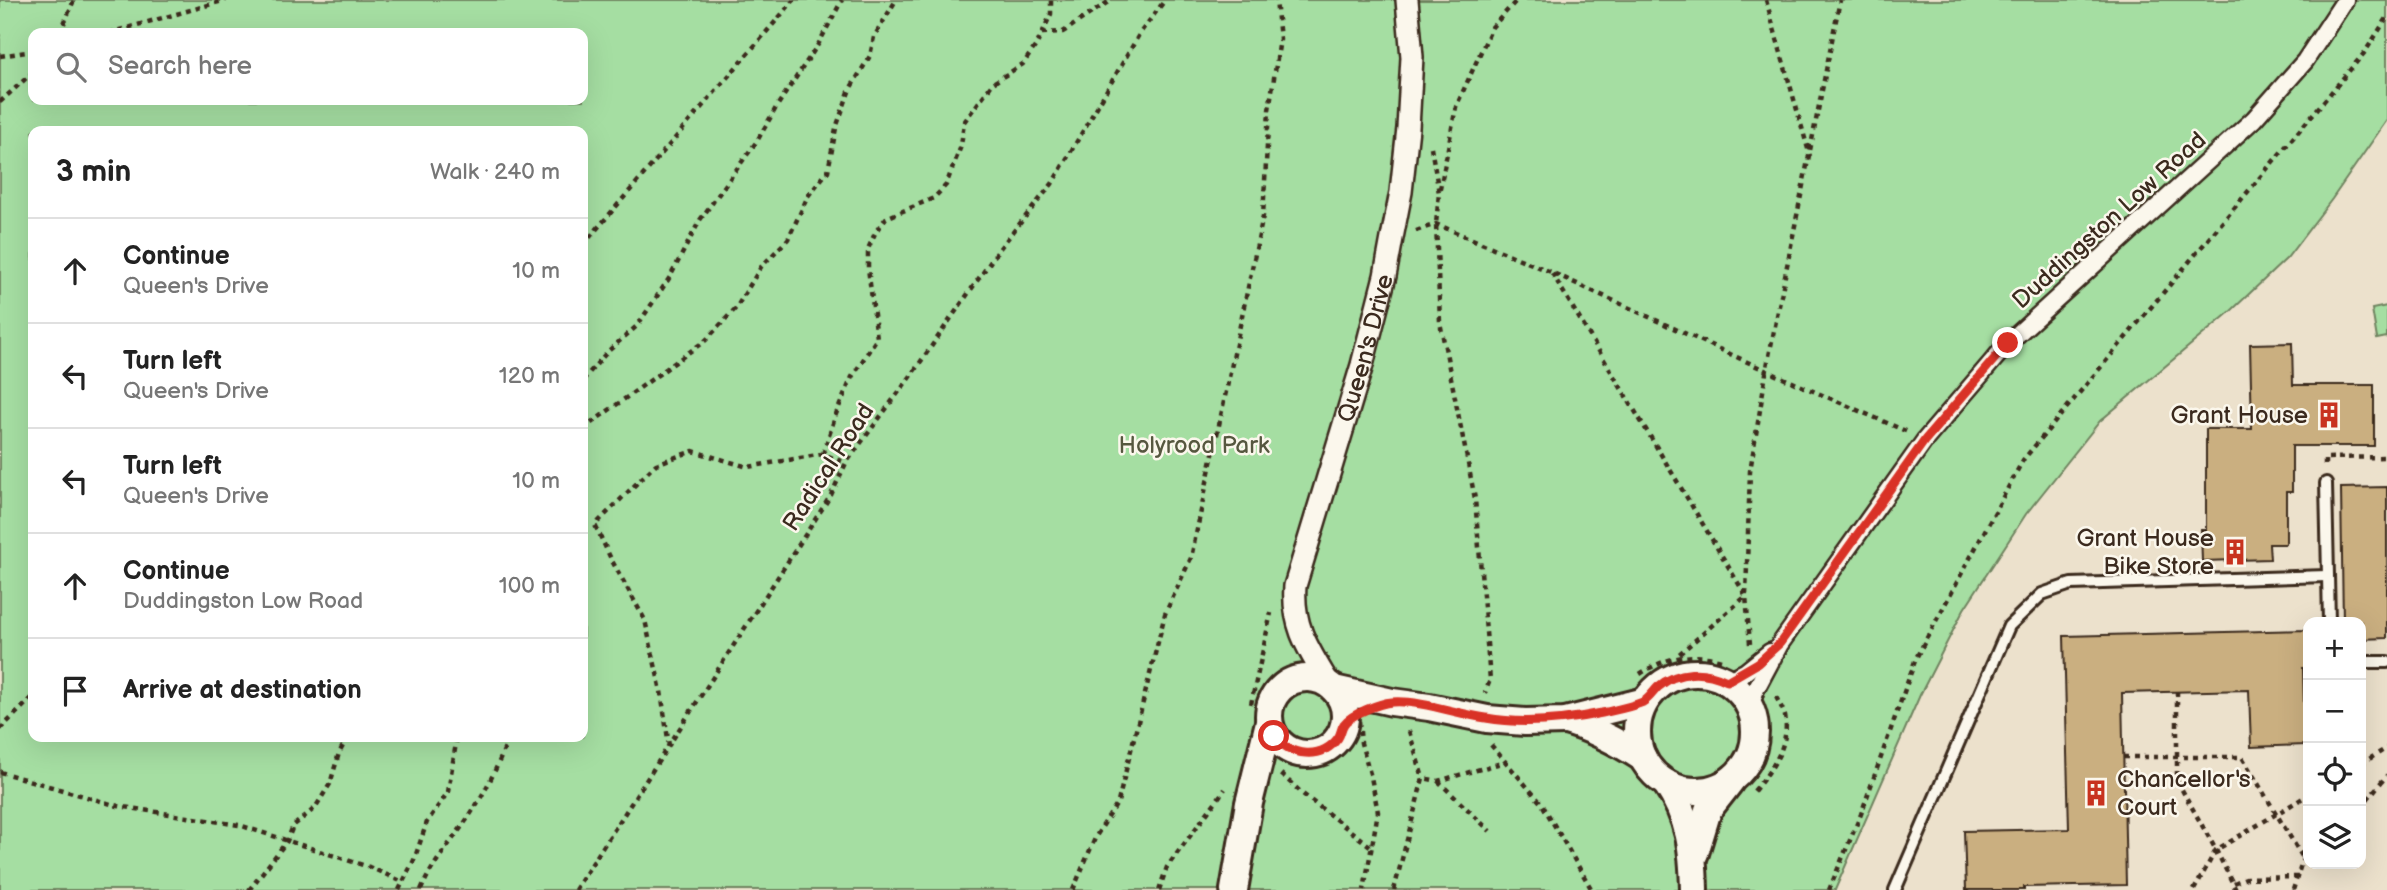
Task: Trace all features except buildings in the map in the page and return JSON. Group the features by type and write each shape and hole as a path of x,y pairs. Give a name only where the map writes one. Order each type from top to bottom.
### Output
{"street":[{"name":"Queen's Drive","path":"1351,718 1298,628 1295,586 1362,365 1401,192 1412,58 1407,0"},
{"name":"Duddingston Low Road","path":"1758,663 1780,643 1925,440 2008,343 2254,119 2305,61 2345,0"},
{"path":"1727,681 1758,663"},
{"path":"1750,706 1758,663"},
{"path":"1565,721 1682,674 1705,673 1727,681 1744,696 1750,706 1756,729 1742,787"},
{"path":"1234,890 1272,701 1286,684 1307,677 1331,687 1396,703 1488,719 1565,721 1586,727 1618,742 1643,758"},
{"path":"1640,690 1637,735 1643,758 1666,783 1686,818 1694,878"},
{"path":"1254,788 1273,766 1284,758 1327,748 1338,738 1351,718 1396,703"},
{"path":"1269,722 1279,742 1298,753"},
{"path":"1666,783 1688,791 1722,786 1742,787"},
{"path":"1694,878 1696,847 1709,810 1718,794 1742,787"}],"lane":[{"path":"2326,483 2329,617"},
{"path":"1895,890 2009,626 2042,594 2071,584 2327,576"},
{"path":"2366,662 2387,662"}],"path":[{"path":"62,28 75,0"},
{"path":"127,28 226,0"},
{"path":"588,239 794,0"},
{"path":"588,374 607,352 638,326 670,277 700,220 757,141 819,44 842,0"},
{"path":"588,425 706,340 736,308 761,267 788,239 808,196 828,171 836,128 850,89 870,56 874,37 895,0"},
{"path":"824,454 836,414 852,377 877,338 868,268 868,249 876,231 886,218 934,198 946,185 961,146 964,122 993,83 1023,64 1051,13 1051,0"},
{"path":"1042,33 1063,32 1111,0"},
{"name":"Radical Road","path":"575,890 831,495 846,463 1000,248 1052,184 1140,33 1165,0"},
{"path":"1073,890 1096,836 1118,802 1165,614 1191,558 1263,216 1269,110 1280,39 1276,0"},
{"path":"1482,701 1490,680 1475,499 1440,322 1436,224 1439,193 1456,107 1492,27 1517,0"},
{"path":"1766,0 1810,157"},
{"path":"1742,787 1772,768 1784,744 1785,715 1758,663 1746,596 1750,471 1840,0"},
{"path":"1829,890 1861,814 1916,658 2023,460 2365,52 2387,18"},
{"path":"0,56 28,52"},
{"path":"0,102 28,77"},
{"path":"1430,141 1439,193"},
{"path":"1392,238 1436,224 1551,272 1925,440"},
{"path":"1551,272 1746,596"},
{"path":"668,746 661,691 645,620 611,559 596,525 656,464 693,451 748,467 824,454 846,463"},
{"path":"2326,483 2325,458 2387,457"},
{"path":"1640,690 1654,665 1677,656 1746,596"},
{"path":"1677,656 1706,656 1728,662 1758,663"},
{"path":"2177,691 2177,781 2236,890"},
{"path":"0,729 28,702"},
{"path":"1394,890 1423,778 1396,703"},
{"path":"1351,718 1371,777 1378,812 1364,890"},
{"path":"249,890 287,841 293,825 315,808 330,783 346,742"},
{"path":"399,890 414,860 426,822 448,792 456,742"},
{"path":"421,890 428,873 475,807 507,742"},
{"path":"2366,761 2387,748"},
{"path":"2123,757 2242,757 2303,853"},
{"path":"1423,778 1438,781 1504,762"},
{"path":"1273,766 1304,795 1370,846"},
{"path":"0,772 118,806 239,825 369,867 403,882"},
{"path":"2362,806 2387,775"},
{"path":"1438,781 1490,831"},
{"path":"1159,890 1167,867 1227,786"},
{"path":"2194,890 2216,850 2303,798"},
{"path":"2293,888 2303,864"},
{"path":"2234,883 2246,878 2298,877"}],"green space":[{"name":"Holyrood Park","path":"0,0 2387,0 2387,120 2287,258 2231,311 2100,421 2026,514 1964,609 1920,695 1835,890 0,890"},
{"path":"2387,306 2387,337 2377,339 2372,309"}],"place":[{"name":"Grant House","path":"2329,415"},
{"name":"Grant House Bike Store","path":"2235,552"},
{"name":"Chancellor's Court","path":"2096,793"}],"route":[{"path":"1274,736 1291,751 1306,754 1327,748 1338,738 1344,724 1359,713 1392,702 1488,719 1565,721 1645,701 1661,684 1682,674 1705,673 1727,681 1758,663 1780,643 1925,440 2008,343"}]}
